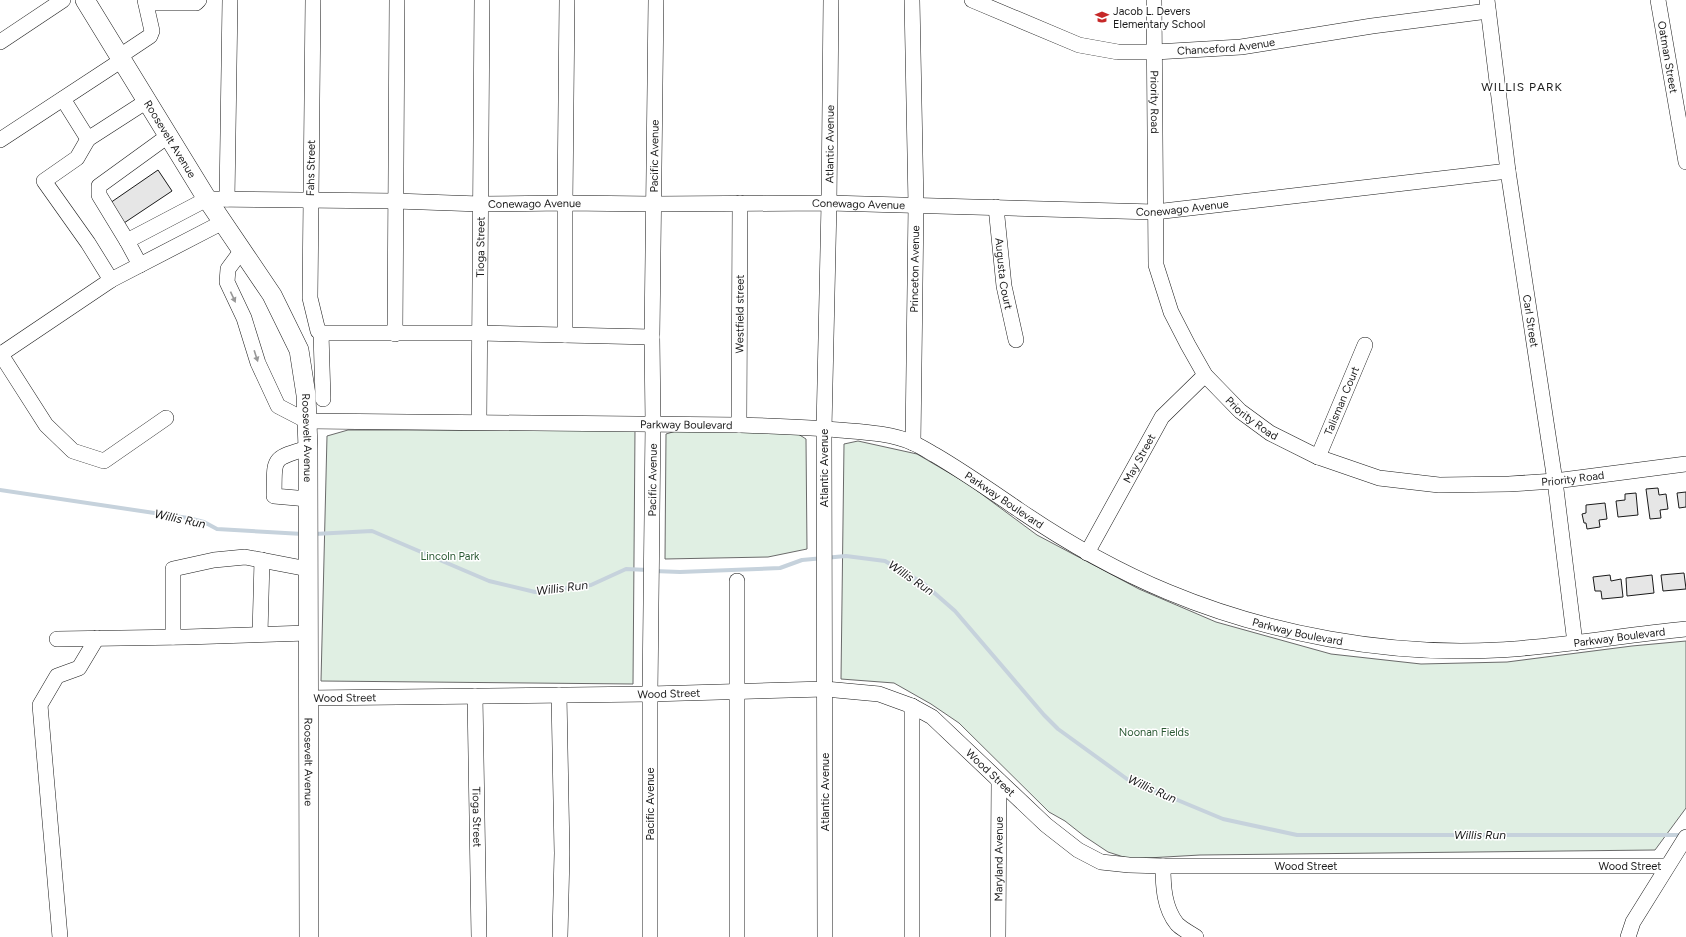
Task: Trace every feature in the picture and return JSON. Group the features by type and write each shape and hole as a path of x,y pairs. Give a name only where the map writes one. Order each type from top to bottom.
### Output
{"main road":[{"name":"Roosevelt Avenue","path":"85,0 207,199 272,295 299,350 306,395 308,448 309,937"}],"street":[{"path":"0,42 62,0"},
{"path":"0,140 63,99 150,36 152,31 146,1 196,3 199,0"},
{"path":"227,199 230,0"},
{"name":"Fahs Street","path":"313,0 310,298 318,331 321,333 323,399"},
{"path":"395,334 398,0"},
{"name":"Tioga Street","path":"478,422 482,0"},
{"path":"566,335 565,203 567,0"},
{"name":"Pacific Avenue","path":"650,937 650,694 653,424 652,337 656,0"},
{"name":"Atlantic Avenue","path":"825,937 824,428 829,202 831,0"},
{"name":"Princeton Avenue","path":"912,0 916,205 913,443"},
{"name":"Chanceford Avenue","path":"972,0 1079,45 1118,52 1155,52 1241,47 1372,26 1488,5"},
{"name":"Priority Road","path":"1154,0 1156,265 1171,312 1205,374 1240,411 1270,433 1318,457 1379,478 1439,486 1555,481 1686,464"},
{"name":"Oatman Street","path":"1658,0 1686,162"},
{"name":"Carl Street","path":"1488,5 1508,171 1555,481 1575,643"},
{"path":"63,99 88,138"},
{"path":"111,280 88,243 44,181 77,158 88,138 147,101"},
{"path":"140,265 99,196 99,186 168,136"},
{"name":"Conewago Avenue","path":"207,199 395,201 480,204 829,202 1155,212 1508,171"},
{"path":"127,241 207,199"},
{"name":"Westfield street","path":"739,425 740,203"},
{"name":"Augusta Court","path":"996,207 1004,286 1016,340"},
{"path":"166,418 104,460 74,451 46,425 0,353 111,280 223,222"},
{"path":"242,250 228,269 227,282 244,318 258,363 278,406 307,421"},
{"path":"321,333 479,333 652,337"},
{"name":"Talisman Court","path":"1318,457 1366,345"},
{"name":"May Street","path":"1087,553 1162,416 1205,374"},
{"name":"Parkway Boulevard","path":"307,421 739,425 824,428 872,433 913,443 951,465 1047,529 1087,553 1137,578 1177,595 1247,619 1299,633 1385,647 1437,651 1496,650 1552,646 1686,629"},
{"path":"308,448 282,456 275,464 274,496 308,499"},
{"path":"173,637 173,568 214,560 245,557 262,560 308,562"},
{"path":"260,634 262,560"},
{"path":"737,581 737,937"},
{"path":"57,639 173,637 308,632"},
{"path":"60,937 40,705 57,676 79,668 97,638"},
{"name":"Wood Street","path":"308,698 650,694 825,689 879,694 912,706 932,717 1051,829 1078,850 1101,862 1163,866 1667,866"},
{"path":"559,695 562,853 560,937"},
{"name":"Tioga Street","path":"475,696 479,937"},
{"path":"912,706 912,937"},
{"name":"Maryland Avenue","path":"998,937 999,781"},
{"path":"1628,937 1633,922 1686,837"},
{"path":"1163,866 1163,889 1167,905 1178,925 1196,937"}],"green space":[{"name":"Lincoln Park","path":"348,430 635,430 633,684 321,681 327,436"},
{"path":"676,431 795,432 806,439 807,549 768,557 665,559 666,434"},
{"name":"Noonan Fields","path":"858,441 917,454 968,484 1037,535 1139,589 1216,622 1331,654 1421,664 1507,662 1632,646 1686,641 1686,808 1655,850 1200,855 1130,859 1108,852 1065,821 1049,812 959,723 931,704 894,683 841,679 844,444"}],"building":[{"path":"158,170 172,191 124,223 110,203"},
{"path":"1658,488 1659,495 1666,494 1668,509 1660,510 1661,518 1650,519 1646,489"},
{"path":"1686,492 1686,507 1679,508 1677,493"},
{"path":"1636,493 1638,515 1618,517 1616,501 1625,500 1625,494"},
{"path":"1605,503 1607,519 1599,520 1600,527 1587,529 1582,514 1586,513 1586,505"},
{"path":"1684,573 1686,589 1663,591 1661,575"},
{"path":"1610,575 1611,581 1621,579 1623,597 1602,599 1601,591 1595,591 1593,577"},
{"path":"1652,575 1654,593 1627,596 1626,578"}],"waterway":[{"name":"Willis Run","path":"0,490 188,518 204,522 217,529 303,534"},
{"name":"Willis Run","path":"314,534 372,531 489,581 535,592 591,585 626,569 648,570"},
{"name":"Willis Run","path":"654,571 680,572 780,568 802,560 846,556 885,561 923,583 955,611 1044,715 1058,729 1127,779 1223,819 1297,835 1683,835"}],"place":[{"name":"Jacob L. Devers Elementary School","path":"1102,17"}],"district":[{"name":"WILLIS PARK","path":"1522,87"}]}
